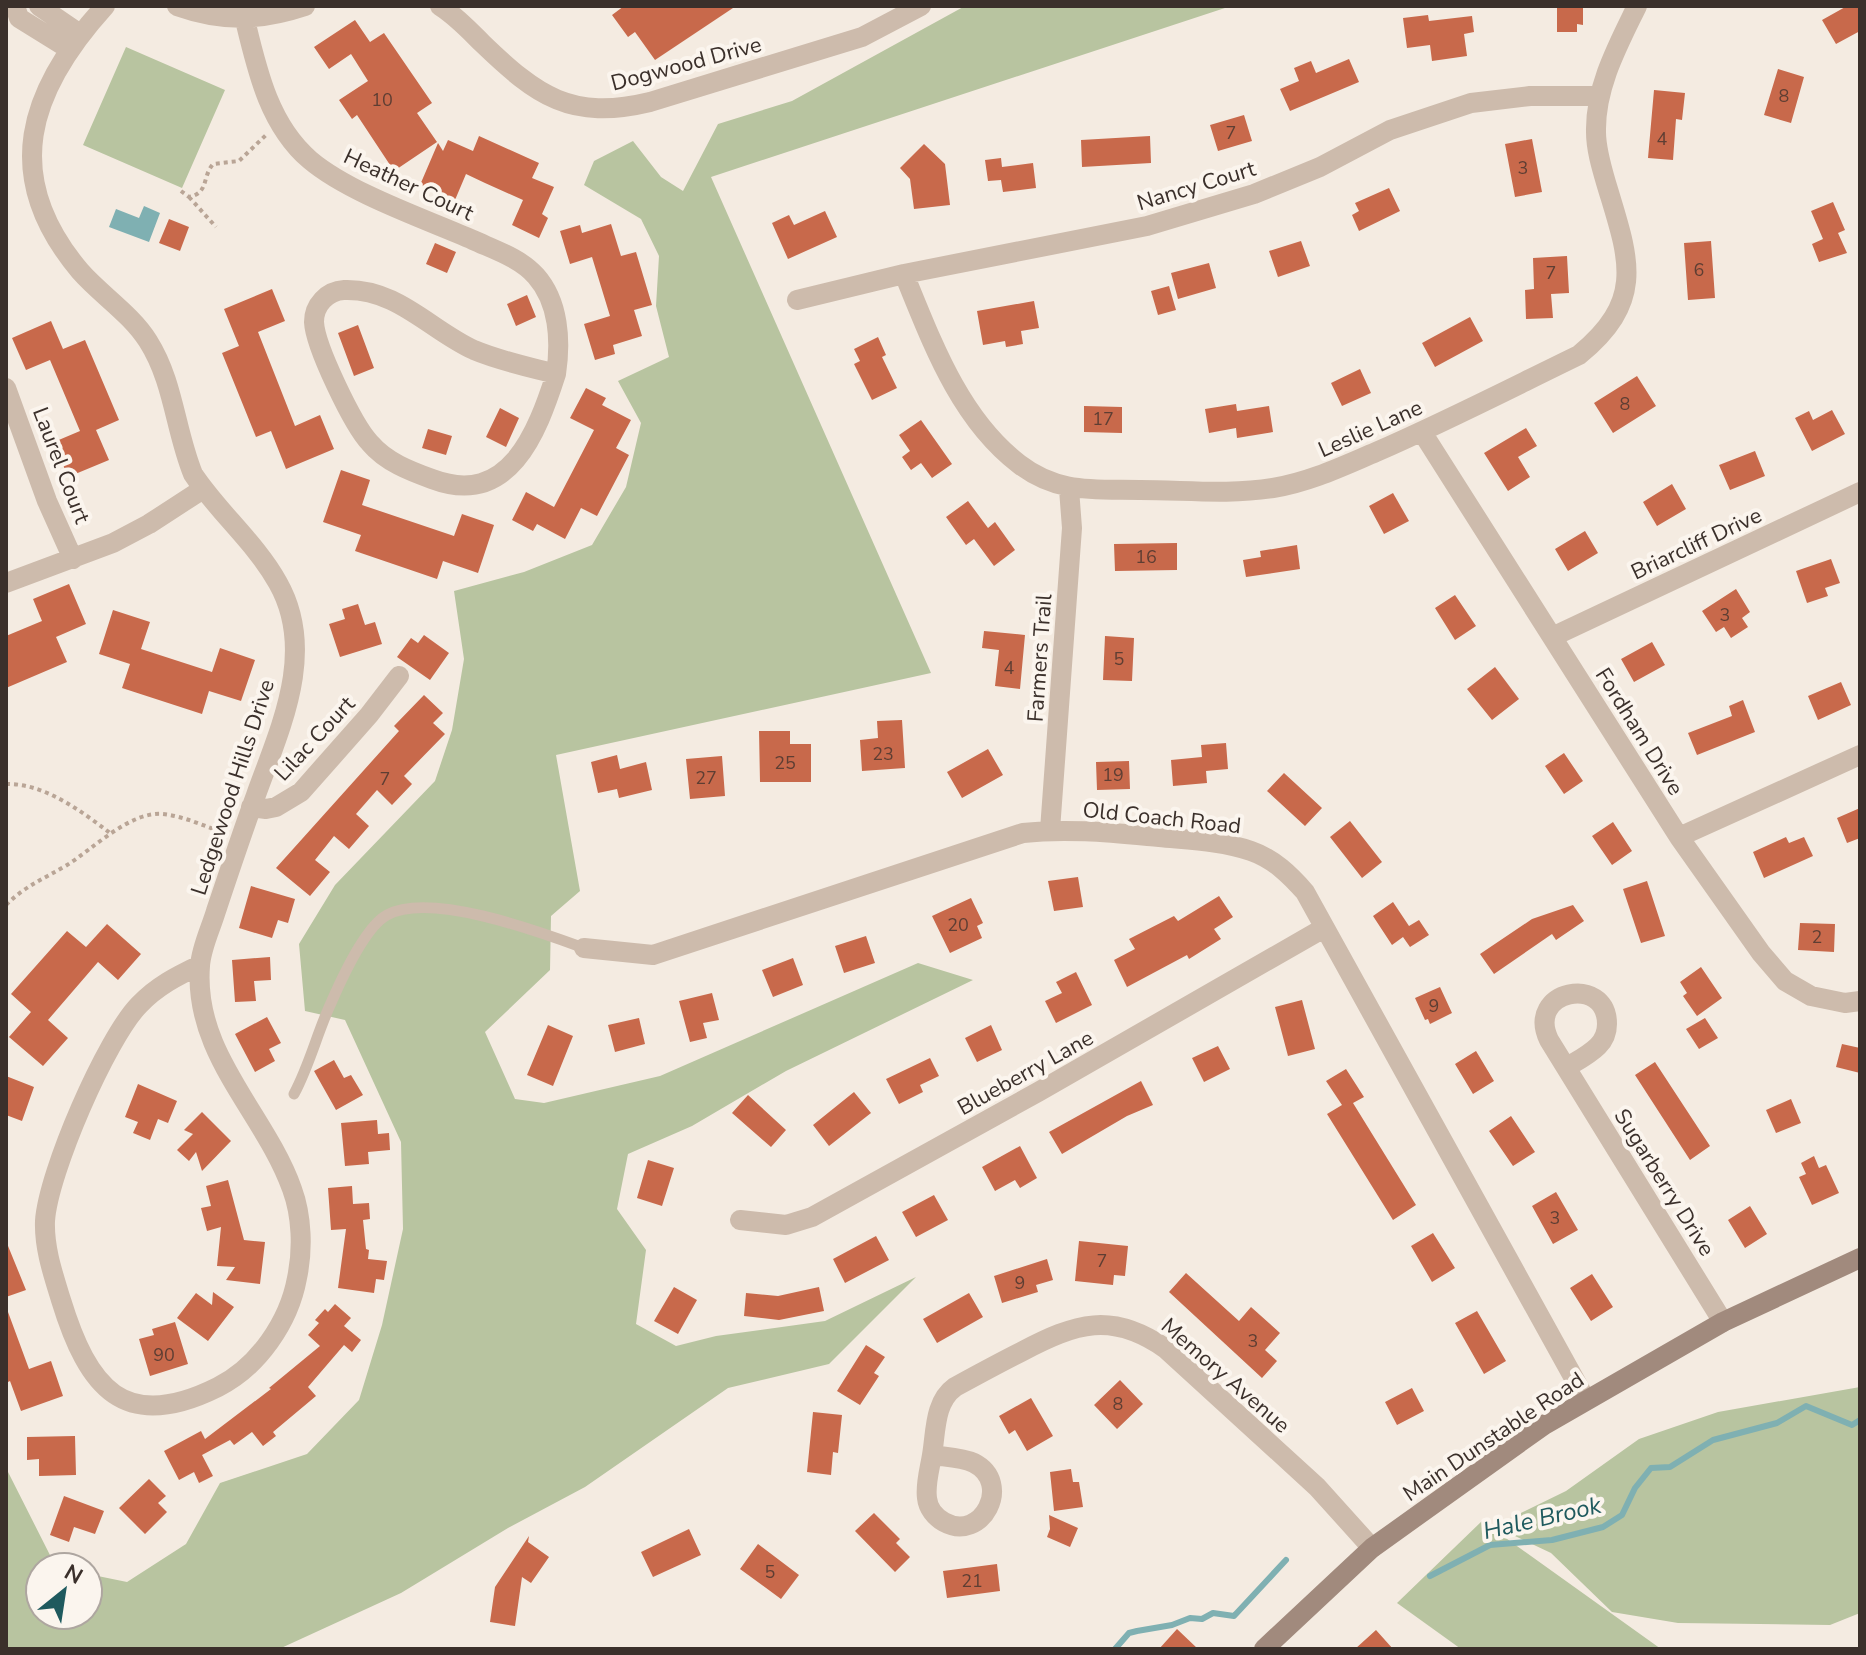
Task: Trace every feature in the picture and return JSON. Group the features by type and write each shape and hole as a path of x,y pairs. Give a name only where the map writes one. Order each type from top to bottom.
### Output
{"main road":[{"name":"Main Dunstable Road","path":"1264,1649 1372,1548 1544,1425 1723,1322 1860,1258"}],"street":[{"path":"6,16 14,6 19,18 74,42"},
{"path":"39,6 74,42"},
{"name":"Ledgewood Hills Drive","path":"105,6 74,42 38,109 31,153 34,191 41,212 64,250 151,345 172,397 185,456 203,489 278,582 290,608 296,658 287,705 240,837 200,965 203,1004 214,1049 254,1115 292,1188 300,1233 297,1281 287,1308 267,1345 250,1366 233,1380 200,1396 169,1406 147,1406 124,1400 107,1391 81,1356 50,1265 45,1243 45,1220 48,1199 72,1133 121,1027 153,991 200,965"},
{"path":"177,6 199,14 245,20 271,17 305,6"},
{"name":"Dogwood Drive","path":"440,6 532,88 568,104 603,109 650,102 839,45 893,22 921,6"},
{"name":"Leslie Lane","path":"904,274 954,388 986,430 1017,463 1043,480 1069,489 1235,492 1276,488 1316,478 1422,432 1579,355 1601,337 1617,314 1626,293 1628,267 1596,133 1599,96 1637,6"},
{"name":"Heather Court","path":"245,20 263,88 274,113 289,137 309,159 328,173 360,189 512,259 536,276 553,306 558,328 556,374 538,422 509,468 487,483 460,487 393,462 368,442 316,334 314,318 318,305 328,295 340,290 383,296 475,350 556,374"},
{"name":"Nancy Court","path":"797,300 904,274 1147,226 1239,199 1320,167 1390,130 1471,103 1530,96 1599,96"},
{"name":"Laurel Court","path":"6,388 47,501 73,559"},
{"name":"Fordham Drive","path":"1422,432 1679,837 1761,953 1785,981 1811,996 1845,1003 1860,1001"},
{"name":"Laurel Court","path":"6,583 113,543 203,489"},
{"name":"Farmers Trail","path":"1050,830 1072,528 1069,489"},
{"name":"Briarcliff Drive","path":"1552,637 1860,492"},
{"name":"Lilac Court","path":"251,807 276,807 301,792 399,676"},
{"path":"1679,837 1860,755"},
{"name":"Old Coach Road","path":"584,948 653,955 1023,833 1050,830 1191,840 1252,851 1271,860 1305,892 1586,1400"},
{"name":"Blueberry Lane","path":"740,1220 786,1225 812,1217 1324,928"},
{"name":"Sugarberry Drive","path":"1567,1067 1723,1322"},
{"name":"Memory Avenue","path":"932,1455 942,1402 955,1387 1054,1335 1080,1326 1111,1324 1141,1333 1166,1349 1317,1487 1372,1548"}],"lane":[{"path":"294,1094 310,1064 331,1003 366,937 386,916 411,907 474,914 531,928 584,948"}],"path":[{"path":"189,197 204,190 205,175 213,164 239,161 266,135"},
{"path":"181,191 216,227"},
{"path":"6,784 19,783 38,788 110,833"},
{"path":"6,905 25,887 66,866 110,833 150,816 163,814 240,837"}],"green space":[{"path":"965,6 1231,6 711,177 931,673 556,755 580,891 551,916 550,970 485,1032 515,1099 544,1103 660,1076 918,963 973,980 786,1071 692,1126 628,1154 617,1209 646,1250 636,1324 676,1346 716,1336 825,1321 916,1277 829,1364 728,1388 585,1487 508,1528 401,1593 279,1649 6,1649 6,1468 48,1551 24,1551 24,1631 104,1631 104,1577 127,1582 186,1544 220,1483 307,1454 359,1400 382,1325 403,1229 401,1142 345,1020 305,1011 299,944 335,885 435,781 452,730 464,659 454,591 524,572 592,545 626,487 641,423 618,381 669,357 656,306 659,256 641,219 584,185 594,161 633,141 661,177 683,191 718,124 792,101"},
{"path":"126,47 225,90 182,188 83,145"},
{"path":"1860,1387 1860,1613 1830,1625 1678,1623 1612,1612 1551,1553 1494,1526 1566,1491 1639,1439 1718,1412"},
{"path":"1482,1521 1661,1649 1461,1649 1397,1603"}],"water":[{"path":"144,206 160,213 149,242 109,227 116,209 139,218"}],"building":[{"path":"624,6 736,6 655,60 635,32 628,37 612,15"},
{"path":"1557,6 1583,6 1583,25 1577,24 1577,32 1557,32"},
{"path":"1847,6 1860,6 1860,31 1836,44 1822,20"},
{"path":"1428,15 1429,21 1472,16 1474,32 1464,34 1467,56 1432,61 1430,45 1407,48 1403,18"},
{"path":"355,20 370,42 384,33 432,103 417,113 437,142 394,171 357,115 352,119 339,100 368,81 351,54 329,69 314,47"},
{"path":"1349,59 1359,82 1290,111 1280,89 1299,81 1294,68 1311,61 1316,73"},
{"path":"1778,69 1804,77 1791,123 1764,115"},
{"path":"1654,90 1685,93 1682,120 1676,119 1673,160 1648,158"},
{"path":"1244,115 1252,141 1218,151 1210,125"},
{"path":"479,136 539,163 532,178 554,187 542,214 548,218 539,238 512,225 523,200 466,174 455,200 420,185 438,143 443,151 448,140 473,151"},
{"path":"1150,136 1151,163 1082,167 1081,140"},
{"path":"1532,139 1542,192 1515,197 1505,144"},
{"path":"924,144 945,164 950,205 914,209 910,179 900,168"},
{"path":"1001,158 1002,167 1033,163 1036,188 1003,192 1001,180 988,181 985,160"},
{"path":"1389,188 1400,211 1359,231 1352,215 1359,211 1355,203"},
{"path":"1833,202 1845,230 1838,233 1847,253 1819,262 1812,244 1823,239 1811,211"},
{"path":"825,211 837,237 788,259 772,223 789,215 794,225"},
{"path":"169,219 189,227 180,251 159,243"},
{"path":"611,224 621,256 636,252 652,305 634,310 642,336 613,345 615,354 595,360 584,324 610,316 592,257 570,264 560,231 580,225 582,233"},
{"path":"1301,241 1310,266 1278,277 1269,251"},
{"path":"1711,241 1715,298 1688,300 1684,243"},
{"path":"435,243 456,252 447,273 426,264"},
{"path":"1567,256 1569,293 1551,294 1553,318 1526,319 1525,290 1534,289 1533,258"},
{"path":"1209,263 1216,288 1178,299 1171,273"},
{"path":"1169,286 1176,310 1158,315 1151,291"},
{"path":"272,289 285,321 258,332 295,426 320,415 334,449 286,469 271,431 256,437 222,353 239,346 224,309"},
{"path":"527,295 536,317 516,326 507,304"},
{"path":"1034,301 1039,328 1021,331 1023,344 1006,347 1005,341 983,345 977,311"},
{"path":"1470,317 1483,341 1435,367 1422,343"},
{"path":"51,321 63,349 85,340 119,420 96,430 109,460 68,477 54,442 80,431 50,360 26,370 12,338"},
{"path":"358,325 374,368 354,376 338,333"},
{"path":"878,337 886,355 882,357 897,388 872,400 854,364 860,361 854,349"},
{"path":"1360,369 1371,393 1342,406 1331,383"},
{"path":"1637,376 1656,406 1613,433 1594,403"},
{"path":"586,388 606,398 602,405 631,420 616,448 629,455 597,516 581,508 565,539 537,524 533,531 512,520 526,492 554,507 594,430 570,418"},
{"path":"1236,404 1237,411 1269,406 1273,432 1237,438 1236,428 1209,433 1205,409"},
{"path":"1084,406 1122,407 1122,433 1084,432"},
{"path":"500,408 519,418 506,447 486,437"},
{"path":"1832,410 1845,434 1812,451 1795,418 1809,411 1813,420"},
{"path":"921,420 952,464 932,478 921,463 911,470 902,457 910,451 899,435"},
{"path":"1526,428 1537,446 1518,457 1530,477 1508,491 1484,453"},
{"path":"428,429 452,436 446,455 422,448"},
{"path":"1755,451 1765,476 1730,490 1719,465"},
{"path":"341,470 370,480 362,505 454,536 462,514 494,525 478,573 443,561 437,579 355,551 361,535 323,522"},
{"path":"1672,484 1686,509 1657,526 1643,502"},
{"path":"1393,493 1409,521 1384,534 1369,506"},
{"path":"968,501 988,528 995,522 1015,550 994,566 974,539 966,545 946,517"},
{"path":"1585,531 1598,553 1568,571 1555,549"},
{"path":"1177,543 1177,570 1115,571 1114,544"},
{"path":"1297,545 1300,569 1246,577 1243,560 1261,557 1260,551"},
{"path":"1831,559 1840,583 1825,588 1828,596 1807,603 1796,571"},
{"path":"69,584 86,624 56,637 67,662 6,688 6,636 42,621 33,599"},
{"path":"1736,589 1750,612 1742,618 1748,627 1731,638 1724,627 1716,632 1702,611"},
{"path":"1455,595 1476,626 1455,640 1435,608"},
{"path":"358,604 365,625 375,622 382,644 340,657 329,624 345,619 342,609"},
{"path":"113,610 150,622 141,649 212,672 220,648 255,660 241,701 209,691 202,714 122,688 130,664 99,654"},
{"path":"984,631 1025,635 1020,689 995,686 999,650 982,648"},
{"path":"424,635 449,653 430,680 397,657 411,638 418,643"},
{"path":"1105,636 1134,638 1132,681 1103,680"},
{"path":"1652,642 1665,665 1634,682 1621,659"},
{"path":"1495,667 1519,699 1492,720 1467,689"},
{"path":"1841,682 1851,705 1818,720 1808,696"},
{"path":"424,695 443,713 433,723 445,734 404,776 412,784 392,805 377,790 356,814 369,826 349,849 334,836 315,860 330,872 310,896 276,868 399,731 394,726"},
{"path":"1743,700 1755,732 1697,755 1688,733 1732,716 1729,706"},
{"path":"902,720 905,768 862,771 860,740 878,738 877,721"},
{"path":"759,731 790,731 790,744 811,744 811,782 760,782"},
{"path":"1226,743 1228,769 1206,771 1207,783 1173,786 1171,760 1202,757 1201,745"},
{"path":"988,749 1003,775 962,798 947,772"},
{"path":"1564,753 1583,781 1564,794 1545,766"},
{"path":"617,755 620,769 646,762 652,790 619,798 617,789 598,793 591,762"},
{"path":"722,756 725,796 690,799 686,759"},
{"path":"1129,761 1130,789 1097,790 1096,762"},
{"path":"1284,773 1322,808 1305,826 1267,791"},
{"path":"1860,808 1860,838 1847,843 1837,818"},
{"path":"1350,821 1382,862 1362,878 1330,837"},
{"path":"1613,822 1632,851 1612,865 1592,836"},
{"path":"1786,837 1789,843 1804,837 1813,856 1764,878 1753,852"},
{"path":"1078,877 1083,907 1054,911 1048,881"},
{"path":"1647,881 1665,936 1641,943 1623,889"},
{"path":"251,886 295,899 288,923 278,920 272,938 239,928"},
{"path":"1219,896 1233,917 1214,929 1221,939 1189,959 1187,955 1127,987 1114,960 1135,949 1129,939 1174,916 1178,921"},
{"path":"971,898 983,923 977,926 982,938 950,953 932,916"},
{"path":"1393,902 1409,926 1419,920 1429,935 1410,947 1403,937 1392,945 1373,916"},
{"path":"1573,905 1584,921 1556,940 1552,934 1494,974 1480,954 1532,919"},
{"path":"1800,923 1835,924 1834,952 1798,950"},
{"path":"107,924 141,954 118,980 98,962 48,1020 68,1038 43,1066 9,1037 31,1012 11,994 67,931 86,947"},
{"path":"866,936 875,963 844,973 835,946"},
{"path":"270,957 271,980 254,981 256,1001 235,1002 232,960"},
{"path":"793,958 803,985 773,997 762,970"},
{"path":"1701,967 1722,998 1697,1016 1683,996 1687,993 1680,982"},
{"path":"1076,972 1092,1005 1056,1023 1045,1001 1062,993 1056,982"},
{"path":"1440,987 1452,1013 1430,1024 1415,998"},
{"path":"712,993 719,1020 703,1023 707,1038 690,1042 679,1001"},
{"path":"1302,1000 1315,1049 1288,1056 1275,1007"},
{"path":"267,1017 281,1043 269,1049 275,1061 255,1072 235,1034"},
{"path":"639,1018 645,1044 615,1052 608,1025"},
{"path":"1705,1018 1718,1038 1699,1049 1686,1029"},
{"path":"548,1025 573,1036 553,1086 527,1075"},
{"path":"991,1025 1002,1050 977,1062 965,1038"},
{"path":"1842,1044 1860,1048 1860,1073 1836,1067"},
{"path":"1218,1046 1230,1069 1204,1082 1192,1058"},
{"path":"1476,1051 1494,1081 1473,1094 1455,1064"},
{"path":"930,1058 939,1076 920,1085 923,1092 899,1104 886,1079"},
{"path":"334,1060 344,1078 351,1075 363,1095 336,1110 314,1071"},
{"path":"1655,1062 1710,1146 1690,1160 1635,1075"},
{"path":"1346,1069 1364,1097 1353,1103 1416,1205 1393,1220 1327,1114 1342,1105 1326,1081"},
{"path":"6,1076 34,1087 22,1121 6,1115"},
{"path":"1141,1081 1153,1105 1127,1116 1062,1154 1049,1132"},
{"path":"138,1084 177,1101 168,1123 158,1119 150,1140 133,1133 138,1122 125,1117"},
{"path":"854,1092 871,1113 829,1146 813,1125"},
{"path":"748,1095 786,1130 771,1147 732,1113"},
{"path":"1791,1099 1801,1123 1776,1133 1766,1110"},
{"path":"202,1112 231,1141 202,1171 196,1152 189,1161 177,1150 193,1134 184,1130"},
{"path":"1511,1116 1535,1152 1513,1166 1489,1131"},
{"path":"377,1120 378,1134 389,1133 390,1150 368,1152 369,1164 345,1166 341,1123"},
{"path":"1020,1146 1037,1178 1020,1188 1015,1180 995,1191 982,1167"},
{"path":"1814,1156 1819,1168 1826,1165 1839,1193 1812,1205 1799,1177 1806,1174 1801,1163"},
{"path":"648,1160 674,1168 662,1206 637,1198"},
{"path":"228,1180 244,1240 265,1242 260,1284 226,1280 235,1267 217,1266 221,1227 207,1231 201,1208 211,1206 206,1186"},
{"path":"352,1186 353,1204 369,1203 370,1219 363,1220 368,1259 387,1261 384,1280 376,1279 374,1293 338,1288 346,1229 331,1230 328,1188"},
{"path":"1556,1192 1578,1230 1553,1244 1532,1206"},
{"path":"934,1195 948,1220 916,1237 902,1212"},
{"path":"1750,1206 1767,1234 1745,1248 1728,1220"},
{"path":"1433,1233 1455,1268 1432,1282 1411,1246"},
{"path":"876,1236 889,1260 845,1283 833,1259"},
{"path":"6,1241 26,1290 6,1297"},
{"path":"1079,1241 1128,1246 1125,1276 1114,1275 1113,1285 1075,1281"},
{"path":"1047,1259 1053,1280 1036,1285 1038,1292 1002,1303 994,1276"},
{"path":"1186,1273 1239,1321 1251,1307 1280,1333 1265,1350 1277,1361 1262,1378 1169,1292"},
{"path":"1592,1274 1613,1307 1591,1321 1570,1288"},
{"path":"674,1287 697,1300 678,1334 654,1321"},
{"path":"819,1287 824,1311 779,1320 744,1316 746,1293 778,1296"},
{"path":"213,1292 234,1307 208,1341 177,1318 196,1293 212,1305"},
{"path":"969,1293 983,1317 937,1343 923,1319"},
{"path":"335,1304 351,1318 344,1326 361,1340 352,1352 344,1345 308,1387 316,1396 273,1432 276,1436 263,1446 252,1432 234,1445 230,1440 202,1455 213,1476 199,1483 194,1472 179,1480 164,1451 201,1431 205,1439 271,1389 320,1346 308,1335 319,1323 315,1320"},
{"path":"1477,1311 1506,1361 1484,1374 1455,1323"},
{"path":"8,1312 29,1369 51,1361 63,1396 21,1411 10,1381 6,1383"},
{"path":"175,1322 188,1364 150,1376 139,1339 154,1335 152,1329"},
{"path":"866,1345 885,1357 874,1373 879,1376 860,1405 837,1391"},
{"path":"1120,1380 1143,1404 1117,1429 1094,1405"},
{"path":"1412,1388 1424,1411 1397,1425 1385,1402"},
{"path":"1031,1398 1053,1436 1027,1451 1015,1430 1009,1434 999,1416"},
{"path":"813,1412 842,1415 838,1453 833,1452 831,1475 807,1472"},
{"path":"75,1436 76,1475 39,1476 39,1459 27,1460 27,1437"},
{"path":"1071,1469 1073,1482 1079,1482 1083,1507 1054,1511 1050,1472"},
{"path":"149,1479 166,1496 158,1503 167,1512 145,1534 119,1508"},
{"path":"64,1496 104,1511 95,1534 74,1527 69,1542 50,1535"},
{"path":"874,1513 900,1539 896,1543 910,1557 895,1572 855,1531"},
{"path":"1049,1515 1078,1528 1070,1547 1047,1537"},
{"path":"689,1529 701,1555 653,1577 641,1552"},
{"path":"529,1536 528,1542 549,1557 531,1583 522,1577 515,1626 490,1622 495,1587"},
{"path":"758,1544 799,1575 781,1599 740,1569"},
{"path":"997,1564 1000,1591 947,1598 943,1571"},
{"path":"1177,1629 1198,1649 1159,1649"},
{"path":"1376,1630 1393,1649 1355,1649"}],"waterway":[{"name":"Hale Brook","path":"1430,1576 1490,1545 1552,1540 1603,1527 1622,1515 1635,1488 1651,1468 1670,1467 1713,1440 1777,1423 1806,1406 1852,1425 1860,1420"},
{"name":"Hale Brook","path":"1115,1649 1129,1633 1172,1625 1190,1618 1202,1619 1213,1613 1234,1616 1286,1560"}]}
